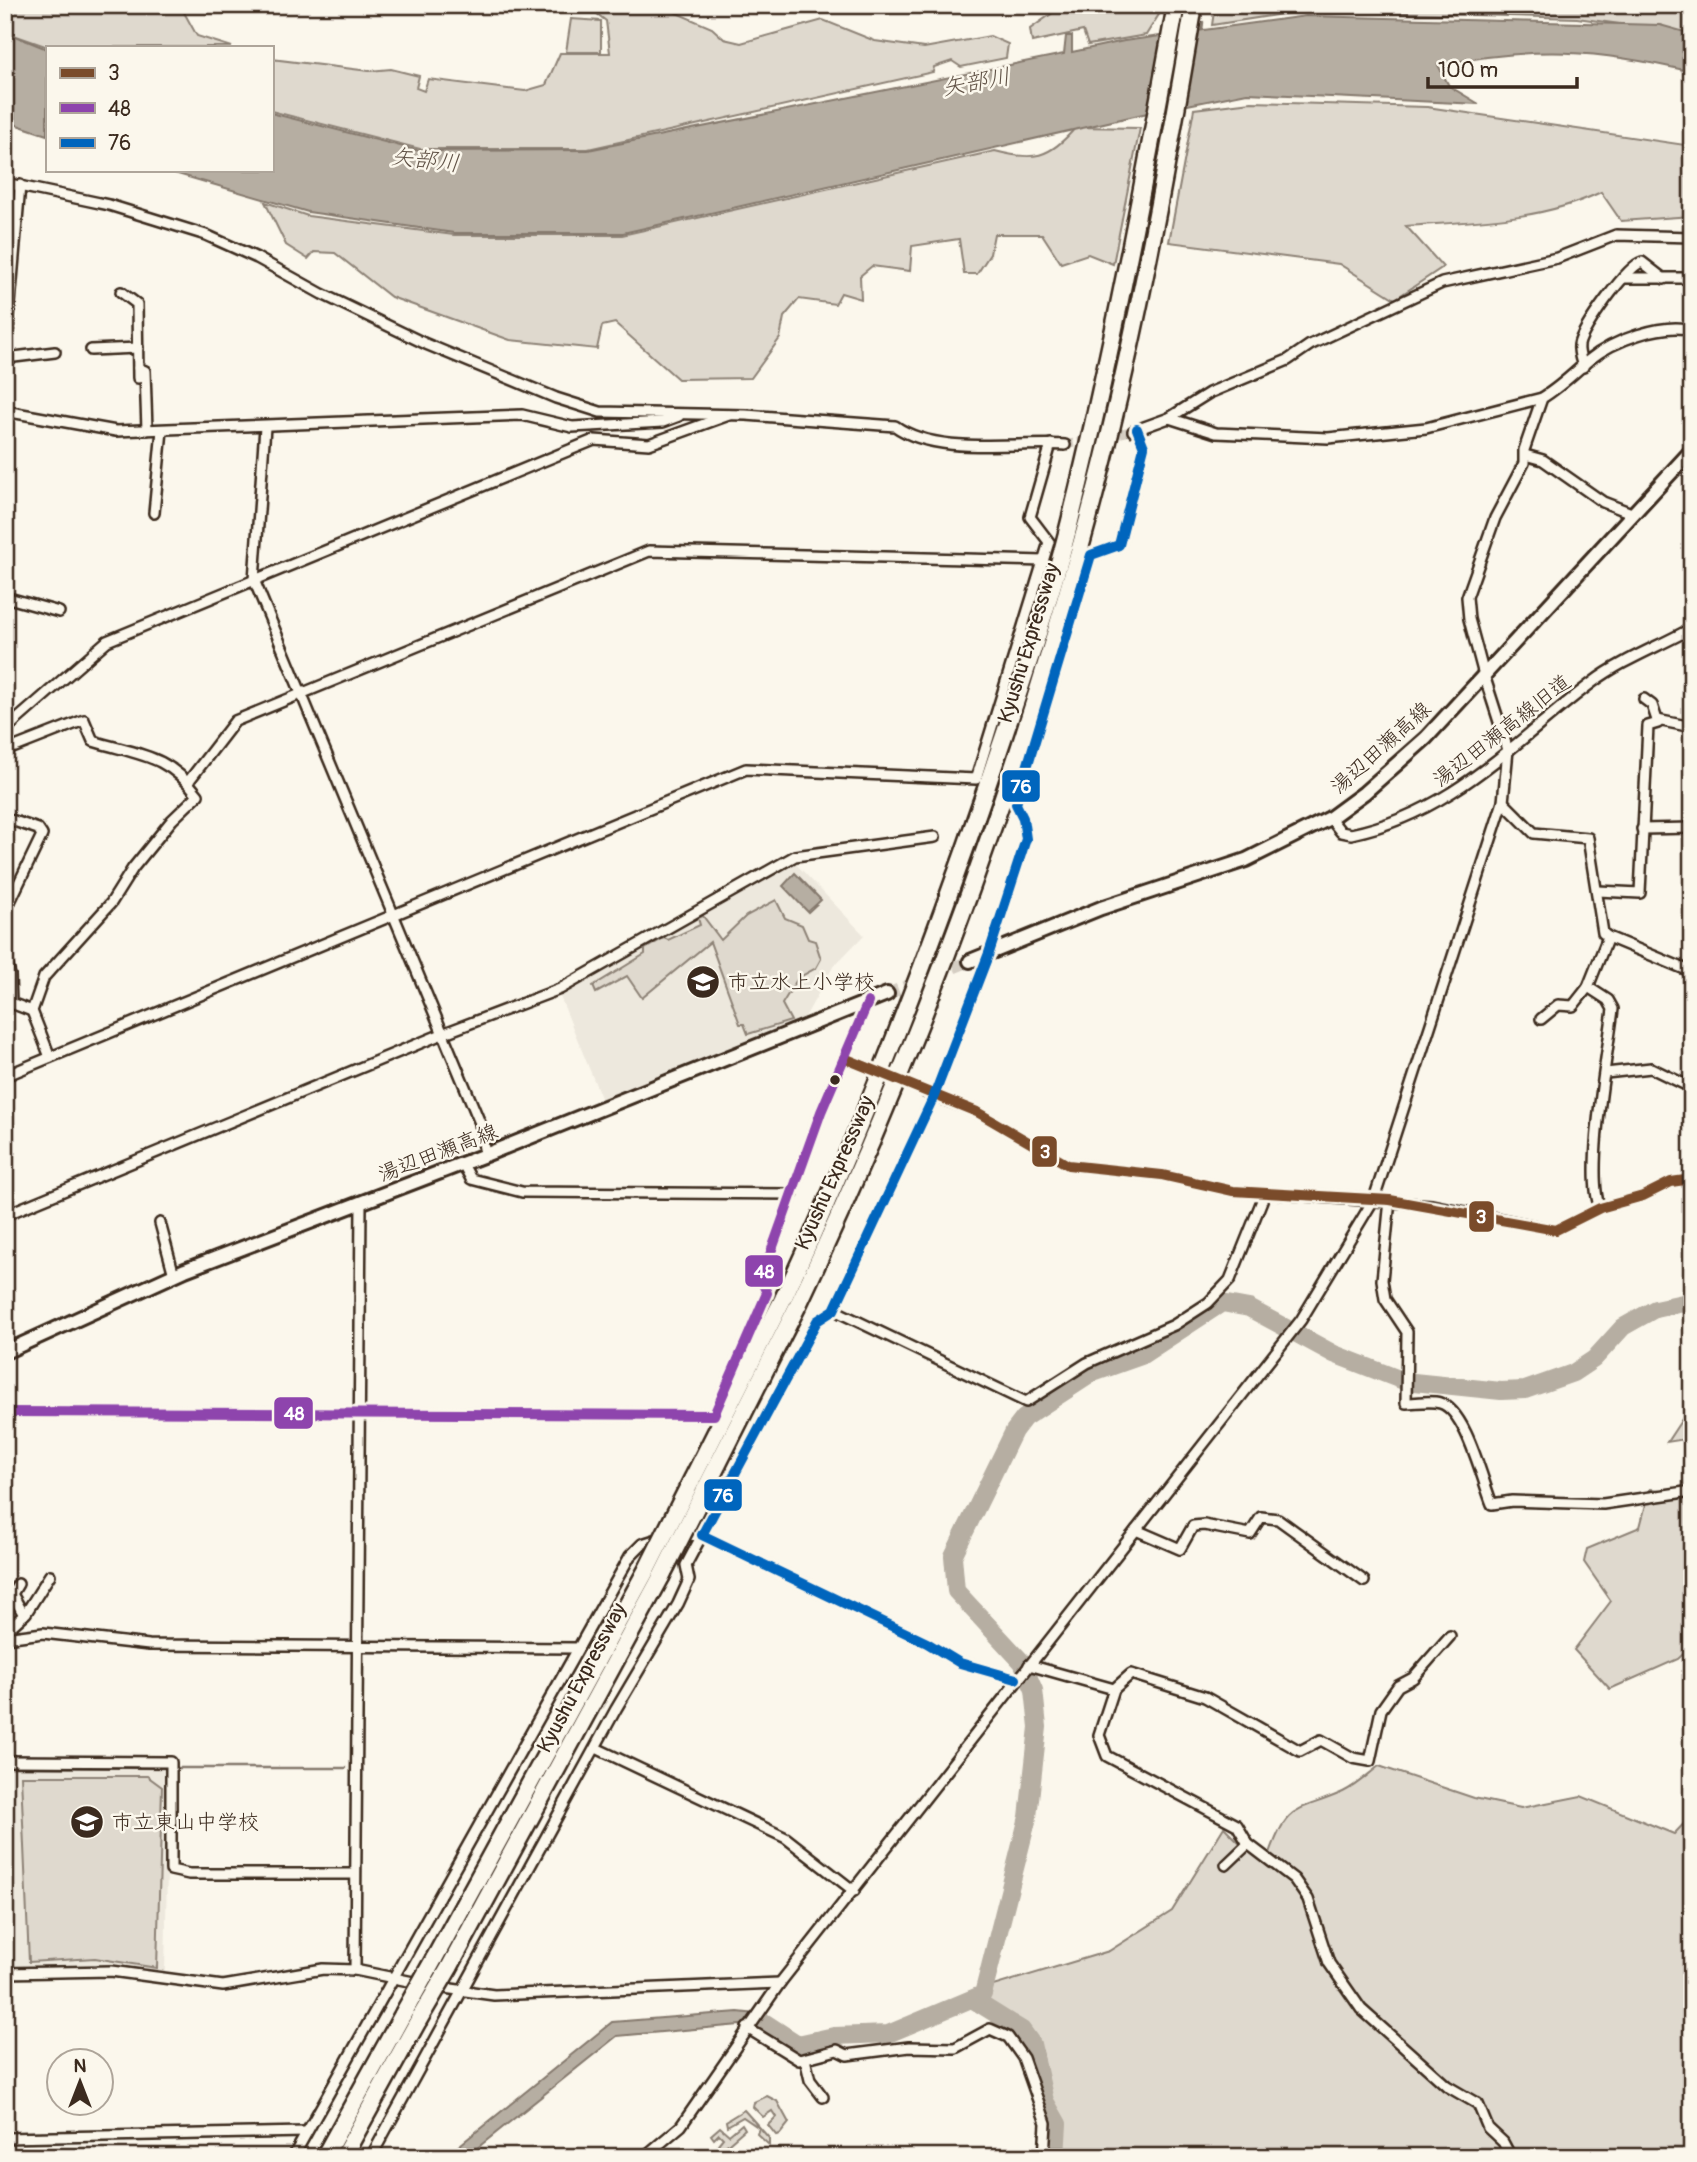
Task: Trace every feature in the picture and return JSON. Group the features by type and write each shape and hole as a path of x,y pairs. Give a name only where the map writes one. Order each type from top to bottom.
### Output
{"highway":[{"name":"Kyushu Expressway","path":"791,1302 878,1085 960,863 1028,663 1066,535 1096,411 1142,193 1176,5"},
{"name":"Kyushu Expressway","path":"324,2157 410,2017 449,1968 654,1573 894,1094 978,870 1045,668 1082,539 1163,193 1194,5"},
{"name":"Kyushu Expressway","path":"343,2157 410,2017 434,1959 654,1573"}],"main road":[{"name":"湯辺田瀬高線","path":"970,961 1101,908 1246,860 1330,818 1400,763 1692,450"},
{"name":"湯辺田瀬高線","path":"5,1352 174,1275 463,1164 887,994"}],"street":[{"path":"5,183 109,205 206,236 257,258 322,294 426,344 556,398 600,412 730,414 895,426 911,437 952,444 1065,445"},
{"path":"5,363 20,185"},
{"path":"371,2157 616,1709 678,1604 689,1580 686,1565 817,1321 834,1310 930,1095 989,953 1026,839 1023,818 1016,804 1091,555 1119,545 1144,447 1134,430 1169,418 1209,393 1289,360 1310,345 1441,283 1557,258 1616,235 1692,237"},
{"path":"1583,367 1579,344 1585,330 1623,278 1637,263 1642,262 1664,279"},
{"path":"1623,278 1692,278"},
{"path":"121,292 136,304 138,373 145,371 147,430"},
{"path":"1169,418 1216,433 1355,436 1426,428 1542,398 1605,350 1634,338 1669,328 1692,330"},
{"path":"91,349 138,348"},
{"path":"6,358 55,352"},
{"path":"644,2157 681,2126 780,1983 855,1891 1016,1679 1301,1320 1374,1199 1503,802 1508,750 1484,675 1469,619 1467,597 1495,518 1525,455 1542,398"},
{"path":"5,411 117,431 522,415 572,427 663,422 688,414"},
{"path":"5,730 107,641 594,440 649,444 730,414"},
{"path":"265,427 254,580 480,1123 485,1155"},
{"path":"154,513 162,430"},
{"path":"5,1076 746,769 976,779 1049,542 1030,517 1051,444"},
{"path":"1525,455 1543,460 1603,502 1634,514"},
{"path":"188,782 235,721 649,551 1044,562"},
{"path":"5,597 59,612"},
{"name":"湯辺田瀬高線旧道","path":"1330,818 1341,832 1351,834 1406,818 1451,795 1595,680 1692,628"},
{"path":"1644,699 1652,705 1657,720"},
{"path":"5,751 84,720 93,741 152,756 174,768 198,795 172,820 133,868 111,903 44,977 32,1011 50,1057"},
{"path":"1598,891 1640,893 1648,726 1657,720 1692,727"},
{"path":"1503,802 1534,834 1588,838 1604,933 1608,937 1692,972"},
{"path":"5,818 38,829 42,835 9,891 5,912"},
{"path":"1642,829 1692,828"},
{"path":"5,1215 442,1034 560,989 795,856 935,837"},
{"path":"1541,1019 1558,1005 1573,1006 1588,987 1608,937"},
{"path":"5,955 10,975 11,1003 32,1011"},
{"path":"1588,987 1608,1000 1613,1009 1599,1117 1595,1195 1600,1208"},
{"path":"5,1412 713,1415 767,1293 761,1280 821,1112 868,1002"},
{"path":"844,1058 857,1064"},
{"path":"1606,1073 1651,1069 1692,1088"},
{"path":"930,1095 976,1112 1068,1165 1162,1175 1233,1191 1390,1200 1556,1230 1600,1208 1643,1196 1671,1182 1692,1179"},
{"path":"463,1164 471,1179 522,1192 793,1194"},
{"path":"834,1310 1026,1402 1087,1363 1174,1325 1208,1303 1230,1280 1265,1193"},
{"path":"1390,1200 1382,1280 1385,1299 1407,1332 1406,1403 1441,1403 1454,1412 1463,1425 1492,1504 1512,1501 1603,1504 1692,1491"},
{"path":"355,1970 360,1203"},
{"path":"160,1223 174,1275"},
{"path":"1136,1530 1180,1549 1193,1526 1204,1525 1250,1534 1261,1517 1278,1519 1364,1581"},
{"path":"293,2157 390,1979 566,1680 578,1648 630,1556 642,1545 655,1538 702,1535 927,1643 960,1664 1016,1679"},
{"path":"5,1632 24,1615 45,1587 50,1575"},
{"path":"18,1584 12,1594 24,1615"},
{"path":"5,1638 43,1633 149,1645 578,1648"},
{"path":"1450,1636 1413,1678 1398,1686 1381,1710 1370,1761 1353,1758 1321,1740 1300,1751 1205,1697 1130,1674 1114,1689 1098,1735 1107,1756 1216,1811 1237,1825 1248,1844 1294,1879 1308,1899 1329,1963 1361,2008 1447,2086 1478,2105 1488,2128 1503,2142 1511,2157"},
{"path":"1029,1665 1114,1689"},
{"path":"606,1704 616,1709"},
{"path":"596,1748 786,1838 855,1891"},
{"path":"5,1761 171,1762 171,1870 189,1874 355,1874"},
{"path":"1226,1865 1248,1844"},
{"path":"5,1973 111,1971 223,1986 323,1969 355,1970 390,1979 494,1995 780,1983"},
{"path":"747,2028 799,2060 837,2050 847,2055 909,2047 955,2048 990,2029 1008,2037 1023,2058 1046,2123 1044,2157"},
{"path":"805,2059 810,2080 823,2097"},
{"path":"5,2138 305,2132"}],"shaded area":[{"path":"5,5 180,5 197,36 229,46 46,46 5,32"},
{"path":"586,5 658,5 712,28 724,39 741,43 823,20 875,41 924,48 990,36 1008,44 1006,58 961,67 952,61 934,67 933,72 588,149 420,149 273,112 273,59 369,71 391,69 419,76 416,88 424,91 428,79 525,91 546,85 560,53 610,53 606,21"},
{"path":"1064,5 1165,5 1146,35 1088,45 1083,31 1032,42 1030,29"},
{"path":"1215,5 1692,5 1692,34 1577,18 1308,10 1212,25"},
{"path":"571,19 601,21 601,52 566,52"},
{"path":"1251,102 1427,107 1692,146 1692,216 1621,221 1601,192 1578,202 1530,214 1481,221 1406,226 1443,267 1395,299 1339,264 1169,242 1194,109"},
{"path":"1076,127 1140,128 1113,264 1088,254 1061,263 1042,234 994,234 990,254 977,274 964,274 959,239 912,246 910,271 872,266 860,276 861,299 841,293 835,304 799,299 784,317 780,338 751,378 678,379 615,323 602,326 597,349 510,340 391,297 335,253 314,252 308,259 286,245 265,202 308,216 454,235 622,235 995,151 1020,156 1040,155 1057,146"},
{"name":"市立水上小学校","path":"794,862 864,935 833,967 804,1019 602,1100 559,994"},
{"path":"776,900 785,918 802,925 808,939 815,941 821,959 816,968 798,978 782,1004 791,1021 748,1034 744,1024 740,1024 710,942 642,998 627,976 596,993 593,986 645,954 645,949 664,938 668,940 700,925 698,918 703,916 721,940 746,916"},
{"path":"1692,1404 1692,1438 1667,1442"},
{"path":"1650,1489 1686,1492 1692,1489 1692,1646 1678,1659 1610,1689 1574,1650 1611,1601 1584,1562 1587,1549 1640,1527"},
{"name":"市立東山中学校","path":"5,1765 165,1766 169,1771 165,1972 108,1964 5,1966"},
{"path":"1379,1766 1474,1798 1521,1808 1581,1796 1674,1834 1692,1815 1692,2157 1061,2157 1064,2122 1050,2099 1042,2051 1029,2027 987,2002 993,1986 1109,1951 1172,1911 1224,1827 1247,1850 1269,1856 1288,1817 1304,1807 1348,1790"},
{"name":"市立東山中学校","path":"21,1776 147,1776 162,1787 157,1968 95,1958 29,1962"},
{"path":"767,2096 777,2101 789,2123 780,2134 776,2135 768,2125 776,2117 772,2111 763,2117 753,2107 754,2102"},
{"path":"744,2110 769,2138 769,2145 757,2134 759,2128 743,2117 727,2126 726,2121"},
{"path":"742,2124 745,2129 722,2149 718,2144 723,2138 719,2134 714,2139 711,2135 720,2127 729,2135"}],"water":[{"name":"矢部川","path":"1306,16 1660,25 1692,34 1692,72 1595,55 1536,53 1438,65 1449,86 1479,104 1247,93 1143,114 623,233 454,233 308,212 171,172 273,172 273,114 420,151 588,150 1064,54 1066,36 1072,36 1072,52 1124,41"},
{"path":"5,32 46,49 46,135 5,121"},
{"path":"795,873 821,900 808,912 783,886"},
{"path":"738,2012 766,2015 786,2028 778,2041 761,2029 740,2025 617,2036 466,2157 445,2157 612,2022"}],"waterway":[{"path":"1202,30 1203,22"},
{"path":"764,2022 798,2044 834,2036 888,2034 983,1994 1028,1817 1038,1727 1034,1690 1022,1662 956,1591 953,1556 1014,1431 1024,1418 1093,1373 1141,1356 1222,1303 1249,1308 1334,1354 1404,1381 1501,1391 1525,1390 1573,1373 1594,1359 1623,1327 1655,1309 1692,1301"},
{"path":"5,1767 165,1768"},
{"path":"175,1768 346,1768"},
{"path":"972,1999 1022,2030 1032,2044 1045,2101 1058,2124 1056,2157"}],"tunnel":[{"path":"1065,445 1131,431"},
{"path":"887,994 970,961"},
{"path":"857,1064 926,1093"},
{"path":"570,1683 606,1705"}],"transit line":[{"name":"76","path":"1016,1679 960,1663 927,1643 702,1535 817,1321 834,1310 934,1096 989,953 1026,839 1023,818 1016,804 1091,555 1119,545 1144,447 1137,429"},
{"name":"48","path":"5,1412 714,1415 767,1293 761,1280 821,1112 868,1002"},
{"name":"3","path":"844,1058 977,1112 1068,1165 1162,1175 1233,1191 1390,1200 1556,1230 1600,1208 1643,1196 1671,1182 1692,1179"}],"place":[{"name":"市立水上小学校","path":"703,982"},
{"name":"市立東山中学校","path":"87,1822"}]}
